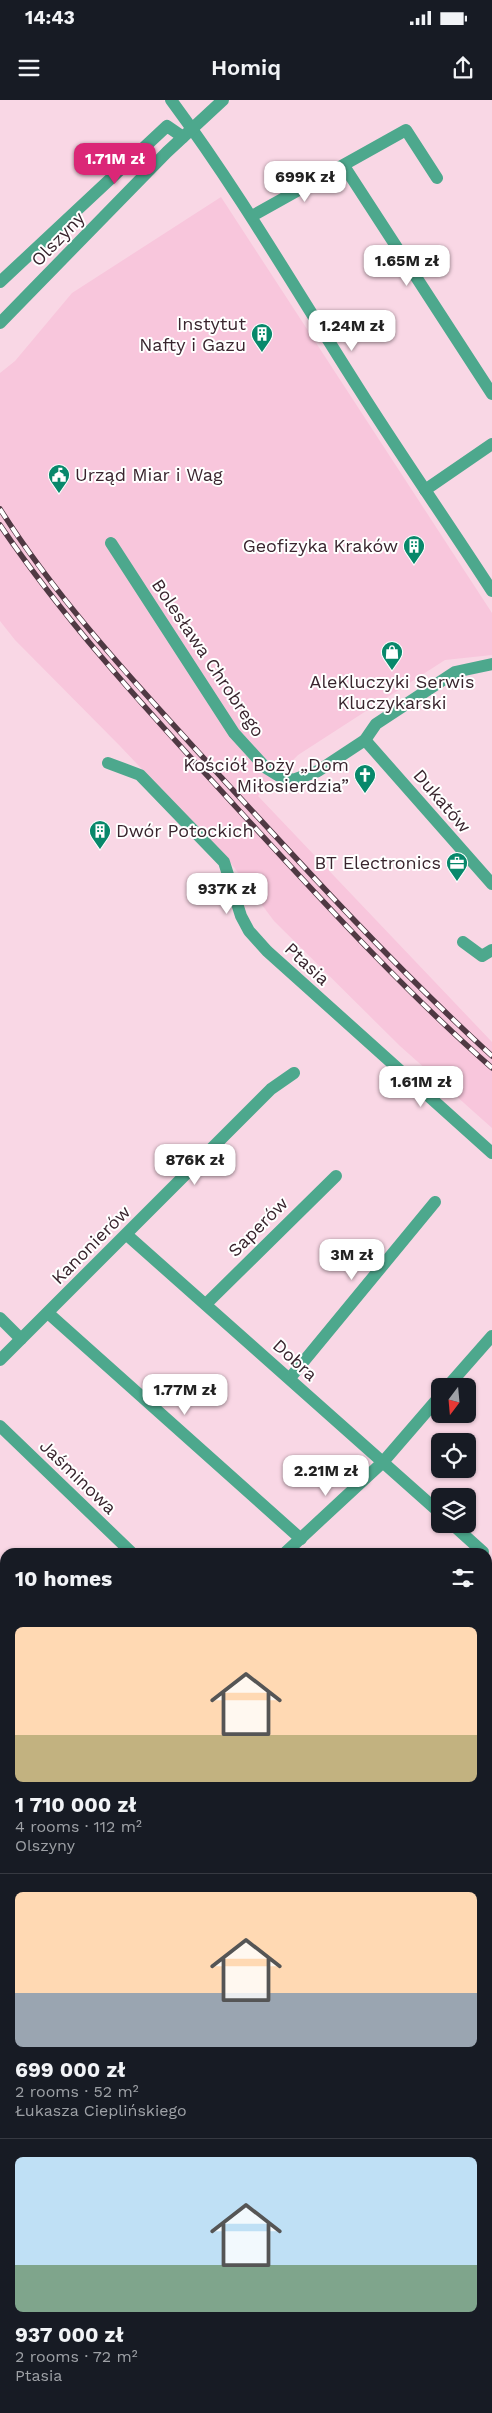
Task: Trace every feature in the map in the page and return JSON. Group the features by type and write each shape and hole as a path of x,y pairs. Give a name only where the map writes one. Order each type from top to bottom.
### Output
{"street":[{"path":"171,100 188,132 252,216 359,390 492,591"},
{"name":"Olszyny","path":"0,323 188,132 223,100"},
{"name":"Olszyny","path":"0,282 167,126 188,132"},
{"path":"252,216 406,130 437,178"},
{"path":"344,166 492,394"},
{"path":"425,490 492,444"},
{"name":"Bolesława Chrobrego","path":"111,543 234,733 266,768 293,780 318,771 365,740 376,724 455,672 492,664"},
{"name":"Dukatów","path":"365,740 492,884"},
{"name":"Ptasia","path":"108,762 140,775 224,862 241,916 249,930 267,951 492,1153"},
{"path":"463,942 482,956 492,950"},
{"name":"Kanonierów","path":"0,1360 271,1089 294,1073"},
{"name":"Saperów","path":"206,1304 336,1176"},
{"path":"290,1378 435,1202"},
{"name":"Dobra","path":"126,1235 431,1504"},
{"path":"48,1313 301,1539"},
{"path":"0,1318 21,1339"},
{"path":"455,1378 492,1336"},
{"path":"291,1548 383,1462 431,1406"},
{"name":"Jaśminowa","path":"0,1426 127,1548"},
{"path":"462,1533 479,1548"}],"shaded area":[{"path":"221,197 492,613 492,655 445,660 298,755 258,796 492,1042 492,1128 400,1046 274,921 230,862 120,746 15,640 0,621 0,373 15,361 72,293"}],"railway":[{"path":"0,509 50,580 133,680 354,920 456,1023 492,1056"},
{"path":"0,525 83,635 173,738 360,940 425,1006 492,1068"}],"place":[{"name":"Instytut Nafty i Gazu","path":"262,353"},
{"name":"Urząd Miar i Wag","path":"59,494"},
{"name":"Geofizyka Kraków","path":"414,565"},
{"name":"AleKluczyki Serwis Kluczykarski","path":"392,671"},
{"name":"Kościół Boży „Dom Miłosierdzia”","path":"365,794"},
{"name":"Dwór Potockich","path":"100,850"},
{"name":"BT Electronics","path":"457,882"}]}
